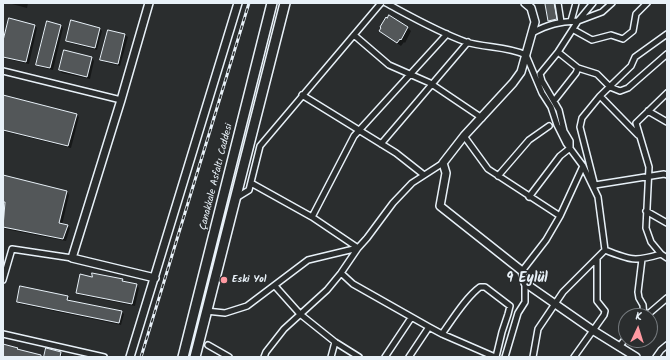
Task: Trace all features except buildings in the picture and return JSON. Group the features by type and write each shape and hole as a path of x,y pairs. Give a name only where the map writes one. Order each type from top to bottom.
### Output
{"highway":[{"name":"Çanakkale Asfaltı Caddesi","path":"183,357 272,3"},
{"path":"194,357 285,3"}],"street":[{"path":"72,258 121,100 149,3"},
{"path":"130,357 238,3"},
{"path":"235,199 249,190 260,146 381,3"},
{"path":"386,3 447,34 468,42 515,51 526,55 542,94 551,107 566,143 583,166 598,197"},
{"path":"264,357 266,352 284,329 327,290 393,203 412,183 443,163 464,136 518,77 535,22 531,8 525,3"},
{"path":"558,3 560,22"},
{"path":"571,21 576,3"},
{"path":"570,148 570,140 564,131 559,110 542,81 540,74 558,52 574,30 578,21 593,3"},
{"path":"532,34 547,25 560,22 578,21 602,12 612,3"},
{"path":"574,30 592,40 611,35 623,38 633,31 636,14 647,3"},
{"path":"312,218 354,136 447,34"},
{"path":"532,357 538,330 563,292 605,250 598,197 580,127 582,118 600,96 631,66 635,57 667,34"},
{"path":"354,35 389,65 432,84 482,118"},
{"path":"381,144 468,42"},
{"path":"558,52 578,68 597,74 610,87 620,90 628,88 667,54"},
{"path":"554,101 578,68"},
{"path":"3,71 121,100"},
{"path":"667,93 636,123 649,167 646,228 651,242 661,254 667,258"},
{"path":"302,96 396,153 424,175"},
{"path":"600,96 641,138"},
{"path":"648,111 667,122"},
{"path":"498,176 529,140 549,126"},
{"path":"464,136 488,169 560,216"},
{"path":"530,197 560,156 570,148"},
{"path":"443,163 446,173 440,206 522,271 525,283 525,302 518,313 505,357"},
{"path":"522,271 546,240 560,216 583,166"},
{"path":"595,185 649,176 667,175"},
{"path":"251,183 312,218 358,248"},
{"path":"646,212 667,223"},
{"path":"206,311 225,313 247,306 308,260 358,248"},
{"path":"3,280 12,249 72,258 155,278"},
{"path":"605,250 628,259 642,259 661,254"},
{"path":"574,357 604,315 604,311 597,301 597,259"},
{"path":"642,259 638,292 644,308"},
{"path":"341,273 353,284 411,318 442,334 496,357 510,306 485,287 480,287 456,314 442,334"},
{"path":"525,283 618,346"},
{"path":"275,286 300,314 335,342 359,357"},
{"path":"655,308 667,298"},
{"path":"385,357 411,318"},
{"path":"409,357 429,327"},
{"path":"3,334 104,357"},
{"path":"331,357 335,342"},
{"path":"208,345 229,357"},
{"path":"656,357 667,345"},
{"path":"626,355 636,357"}],"railway":[{"path":"141,357 249,3"}],"place":[{"name":"Eski Yol","path":"224,280"}],"district":[{"name":"9 Eylül","path":"527,280"}]}
